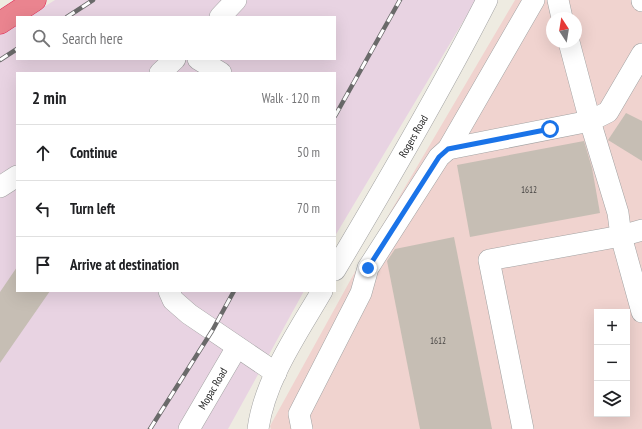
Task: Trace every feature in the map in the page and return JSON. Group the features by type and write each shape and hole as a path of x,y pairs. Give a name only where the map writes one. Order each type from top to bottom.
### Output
{"highway":[{"path":"0,23 35,0"}],"street":[{"path":"221,16 236,0"},
{"name":"Rogers Road","path":"336,268 404,154 460,53 487,0"},
{"path":"302,429 299,414 362,293 368,268 439,157 448,149 534,0"},
{"path":"558,0 561,12"},
{"path":"571,48 590,121 618,214 621,236 637,274 642,312"},
{"path":"448,149 590,121 608,112 642,54"},
{"path":"161,72 174,60"},
{"path":"200,60 219,72"},
{"path":"0,187 16,177"},
{"path":"523,429 489,260 621,236 642,230"},
{"path":"169,292 173,300 181,308 276,373"},
{"path":"258,429 263,403 276,373 288,349 321,292"},
{"name":"Mopac Road","path":"189,429 237,347"}],"shaded area":[{"path":"55,0 476,0 336,234 336,72 16,72 16,292 303,292 228,429 0,429 0,34 16,25 16,60 336,60 336,16 30,16"},
{"path":"515,0 642,0 642,429 271,429 270,426 351,279"}],"building":[{"path":"626,113 642,121 642,161 608,140"},
{"path":"584,141 592,168 600,213 470,237 457,165"},
{"path":"454,237 492,429 420,429 387,261 395,249"},
{"path":"16,268 16,292 49,292 0,363 0,292"}],"railway":[{"path":"69,16 93,0"},
{"path":"336,114 400,0"},
{"path":"0,60 16,50"},
{"path":"150,429 212,331 233,292"}],"route":[{"path":"368,268 439,157 448,149 550,129"}]}
